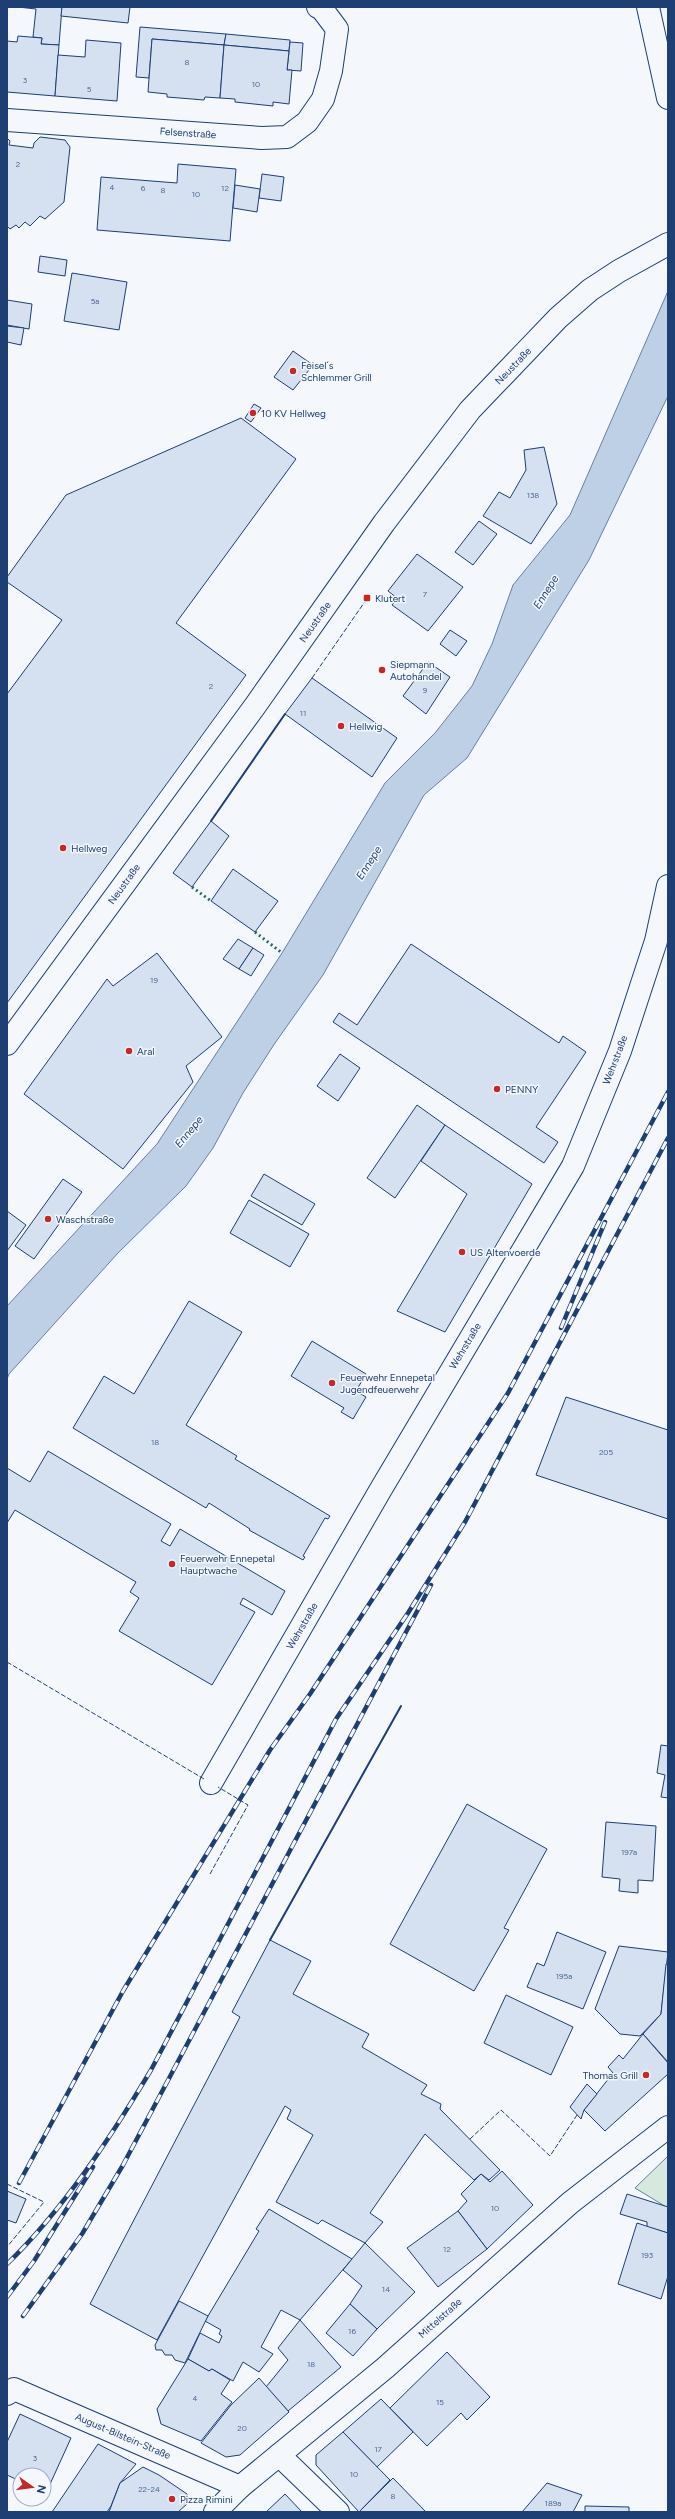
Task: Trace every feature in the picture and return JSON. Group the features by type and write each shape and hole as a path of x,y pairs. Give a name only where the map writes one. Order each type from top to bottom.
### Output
{"street":[{"name":"Felsenstraße","path":"7,120 262,138 287,138 307,122 323,99 330,71 337,29 322,9 318,7"},
{"path":"648,7 668,98"},
{"name":"Neustraße","path":"7,1044 260,700 384,523 470,410 558,318 590,290 619,271 668,244"},
{"name":"Wehrstraße","path":"211,1783 377,1496 573,1166 620,1051 656,941 668,886"},
{"name":"Mittelstraße","path":"215,2512 240,2486 385,2368 570,2203 668,2127"},
{"name":"August-Bilstein-Straße","path":"7,2394 14,2389 240,2486"},
{"path":"279,2455 338,2512"}],"shaded area":[{"path":"668,2156 668,2208 635,2188"}],"water":[{"name":"Ennepe","path":"668,291 668,396 589,560 467,758 424,795 323,975 273,1046 243,1093 213,1148 186,1186 118,1253 9,1374 7,1379 7,1306 157,1144 282,953 385,783 435,733 472,686 492,644 513,585 570,515"}],"building":[{"path":"18,7 62,7 59,45 41,44 42,38 33,37 36,9"},
{"path":"62,7 130,7 128,23 61,16"},
{"path":"140,27 226,34 224,45 152,39 149,78 136,77"},
{"path":"226,34 290,40 289,51 224,45"},
{"path":"18,36 42,38 41,44 59,45 55,96 7,92 7,41 17,42"},
{"path":"152,39 224,45 220,98 205,97 204,100 167,97 167,94 148,92"},
{"path":"86,40 121,43 117,101 55,96 58,55 85,57"},
{"path":"290,42 303,43 301,71 287,70"},
{"path":"224,45 289,51 287,70 292,70 289,104 273,102 273,106 235,102 235,99 220,98"},
{"path":"40,137 65,140 70,147 64,202 45,219 40,216 30,226 25,222 19,228 16,225 10,229 7,226 7,138 10,141 9,145 33,148 34,143"},
{"path":"178,164 236,169 230,241 97,230 101,177 177,183"},
{"path":"262,174 284,177 281,201 259,198"},
{"path":"235,185 260,189 257,212 233,208"},
{"path":"40,256 67,260 65,276 38,272"},
{"path":"72,273 127,282 119,330 64,321"},
{"path":"7,300 32,304 29,329 7,325"},
{"path":"7,326 24,328 21,345 7,342"},
{"name":"Feisel´s Schlemmer Grill","path":"293,351 313,365 293,390 274,377"},
{"name":"10 KV Hellweg","path":"254,404 261,408 251,422 245,418"},
{"name":"Hellweg","path":"241,418 296,459 176,623 246,675 7,1003 7,694 62,620 7,582 7,577 66,495"},
{"path":"544,447 557,504 531,544 483,516 499,492 510,498 526,470 524,450"},
{"path":"479,521 497,534 473,565 455,552"},
{"path":"417,554 463,587 428,631 392,605 397,598 388,591"},
{"path":"450,630 467,641 456,656 440,644"},
{"path":"428,662 450,677 426,714 403,696"},
{"name":"Hellwig","path":"312,678 397,738 372,777 285,714"},
{"path":"211,821 229,836 192,887 173,873"},
{"path":"233,869 278,901 255,932 211,901"},
{"path":"238,939 253,948 239,969 223,959"},
{"name":"PENNY","path":"411,944 559,1043 563,1036 586,1052 536,1127 558,1142 544,1163 333,1022 339,1013 357,1025"},
{"path":"253,948 264,955 251,976 239,969"},
{"name":"Aral","path":"157,953 222,1037 186,1066 193,1082 123,1169 24,1094 107,979 113,986"},
{"path":"340,1054 360,1068 338,1101 317,1086"},
{"path":"417,1105 445,1125 395,1198 367,1178"},
{"name":"US Altenvoerde","path":"445,1125 532,1184 445,1332 397,1311 467,1194 421,1161"},
{"path":"264,1174 315,1204 302,1225 251,1196"},
{"name":"Waschstraße","path":"63,1179 82,1192 34,1259 15,1246"},
{"path":"249,1200 309,1234 290,1267 230,1233"},
{"path":"7,1211 26,1225 7,1251"},
{"path":"189,1301 242,1332 186,1425 237,1456 235,1459 330,1516 328,1519 325,1518 303,1556 305,1557 303,1560 249,1530 250,1529 209,1503 206,1508 73,1428 104,1376 134,1394"},
{"name":"Feuerwehr Ennepetal Jugendfeuerwehr","path":"312,1341 366,1374 356,1391 366,1397 353,1419 341,1412 344,1408 291,1376"},
{"path":"566,1397 668,1430 668,1519 536,1475"},
{"name":"Feuerwehr Ennepetal Hauptwache","path":"48,1451 171,1524 161,1541 170,1546 180,1529 285,1591 272,1615 243,1598 240,1604 255,1612 212,1685 119,1631 139,1598 130,1592 136,1582 15,1510 7,1523 7,1468 30,1482"},
{"path":"661,1745 668,1746 668,1798 661,1797 665,1775 657,1773"},
{"path":"467,1804 547,1849 504,1928 509,1930 474,1991 390,1944"},
{"path":"606,1822 656,1826 653,1881 638,1880 638,1893 619,1891 620,1879 602,1877"},
{"path":"557,1932 606,1952 583,2009 527,1987 537,1963 544,1966"},
{"path":"270,1940 311,1961 293,1994 369,2034 362,2047 427,2085 421,2094 441,2104 440,2109 500,2170 489,2180 481,2174 474,2180 425,2134 370,2213 383,2222 365,2243 322,2220 318,2224 276,2202 313,2135 287,2119 291,2110 285,2106 157,2340 90,2304 240,2017 232,2012"},
{"path":"619,1946 668,1952 661,2014 640,2036 620,2034 595,2009"},
{"path":"666,1964 668,1964 668,2062 643,2034 661,2014"},
{"path":"506,1995 573,2027 551,2075 484,2043"},
{"path":"643,2034 668,2063 668,2074 605,2131 584,2110 613,2073 608,2067 619,2055 623,2059"},
{"path":"587,2084 597,2094 584,2110 581,2119 570,2107"},
{"path":"502,2171 533,2205 487,2249 458,2211 467,2201 461,2194 481,2174 490,2182"},
{"path":"7,2191 26,2199 16,2223 7,2220"},
{"path":"627,2194 668,2207 668,2233 647,2227 647,2222 620,2214"},
{"path":"269,2209 352,2259 300,2320 281,2310 261,2347 273,2354 259,2372 243,2362 233,2381 212,2369 209,2371 188,2359 200,2333 219,2343 222,2336 219,2334 221,2330 205,2321 259,2231 256,2229"},
{"path":"458,2211 487,2249 438,2287 407,2248"},
{"path":"637,2223 668,2233 668,2276 661,2299 618,2284"},
{"path":"365,2243 415,2292 377,2329 350,2304 362,2286 343,2270"},
{"path":"179,2301 208,2316 185,2363 175,2360 172,2355 165,2355 162,2350 156,2350 155,2345"},
{"path":"350,2304 377,2329 353,2356 326,2333"},
{"path":"300,2320 341,2367 288,2411 266,2387 288,2360 278,2348"},
{"path":"447,2352 490,2397 467,2420 461,2413 427,2446 390,2408"},
{"path":"188,2359 209,2371 212,2369 230,2380 221,2394 232,2402 201,2441 161,2424 157,2409"},
{"path":"259,2378 289,2412 240,2455 226,2457 201,2443 231,2405"},
{"path":"381,2399 413,2432 377,2467 343,2432"},
{"path":"20,2414 71,2438 52,2480 52,2467 12,2467 12,2477 7,2475 7,2442"},
{"path":"343,2432 390,2480 359,2512 316,2465 316,2455"},
{"path":"98,2444 136,2464 120,2483 107,2512 52,2512"},
{"path":"143,2467 159,2475 187,2494 188,2503 178,2512 109,2512 120,2483"},
{"path":"393,2478 426,2512 359,2512"},
{"path":"547,2483 582,2495 573,2512 522,2512"},
{"path":"285,2494 302,2512 266,2512"},
{"path":"585,2506 629,2507 629,2512 585,2512"}],"railway":[{"path":"19,2183 123,1991 270,1750 310,1694 508,1393 668,1092"},
{"path":"7,2264 28,2243 67,2197 103,2147 151,2070 336,1719 408,1613 465,1522 668,1138"},
{"path":"561,1328 605,1222"},
{"path":"23,2316 82,2234 123,2165 431,1585"},
{"path":"7,2297 34,2261 93,2167"}],"hedge":[{"path":"192,887 211,901"},
{"path":"255,932 282,953"}],"fence":[{"path":"312,678 366,600"},
{"path":"7,1662 204,1779"},
{"path":"210,1874 248,1805 218,1787"},
{"path":"470,2139 501,2110 550,2156 577,2115"},
{"path":"7,2184 44,2202 7,2247"}],"wall":[{"path":"211,821 285,714"},
{"path":"270,1940 401,1706"}],"place":[{"name":"Feisel´s Schlemmer Grill","path":"293,371"},
{"name":"10 KV Hellweg","path":"253,413"},
{"name":"Klutert","path":"367,598"},
{"name":"Siepmann Autohandel","path":"382,670"},
{"name":"Hellwig","path":"341,726"},
{"name":"Hellweg","path":"63,848"},
{"name":"Aral","path":"129,1051"},
{"name":"PENNY","path":"497,1089"},
{"name":"Waschstraße","path":"48,1219"},
{"name":"US Altenvoerde","path":"462,1252"},
{"name":"Feuerwehr Ennepetal Jugendfeuerwehr","path":"332,1383"},
{"name":"Feuerwehr Ennepetal Hauptwache","path":"172,1564"},
{"name":"Thomas Grill","path":"646,2075"},
{"name":"Pizza Rimini","path":"172,2499"}]}
